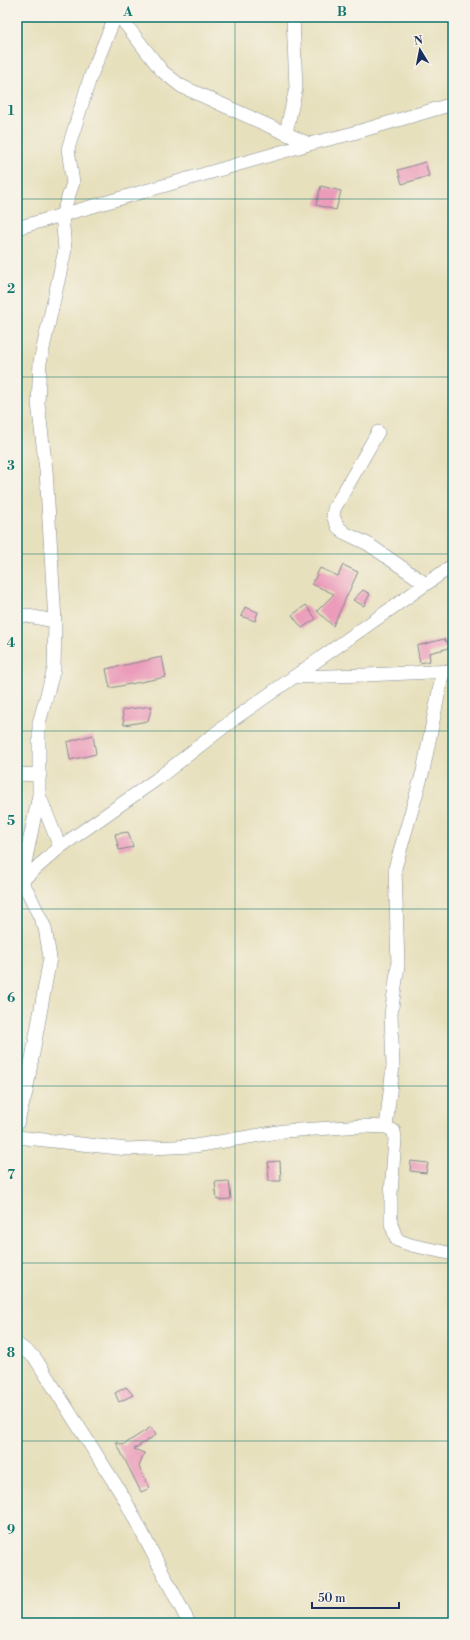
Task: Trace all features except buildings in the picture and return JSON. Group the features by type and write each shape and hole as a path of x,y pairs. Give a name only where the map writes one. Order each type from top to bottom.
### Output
{"street":[{"path":"19,884 40,795 40,724 54,668 55,621 46,470 38,403 40,362 65,250 62,215 73,183 68,149 90,78 115,17"},
{"path":"120,17 162,71 181,86 309,144"},
{"path":"286,133 296,88 293,17"},
{"path":"17,228 453,104"},
{"path":"378,432 334,508 333,516 338,527 345,533 368,544 426,584"},
{"path":"19,884 60,847 157,779 234,719 453,565"},
{"path":"17,614 55,621"},
{"path":"293,677 448,671 423,771 395,868 398,966 391,1014 393,1066 386,1127"},
{"path":"17,774 40,775"},
{"path":"40,795 60,847"},
{"path":"17,1124 26,1092 50,958 45,928 28,892 19,884"},
{"path":"17,1137 127,1149 195,1146 284,1131 363,1126 386,1127 394,1132 395,1140 391,1193 391,1224 397,1240 453,1254"},
{"path":"17,1344 35,1358 124,1498 189,1623"}]}
